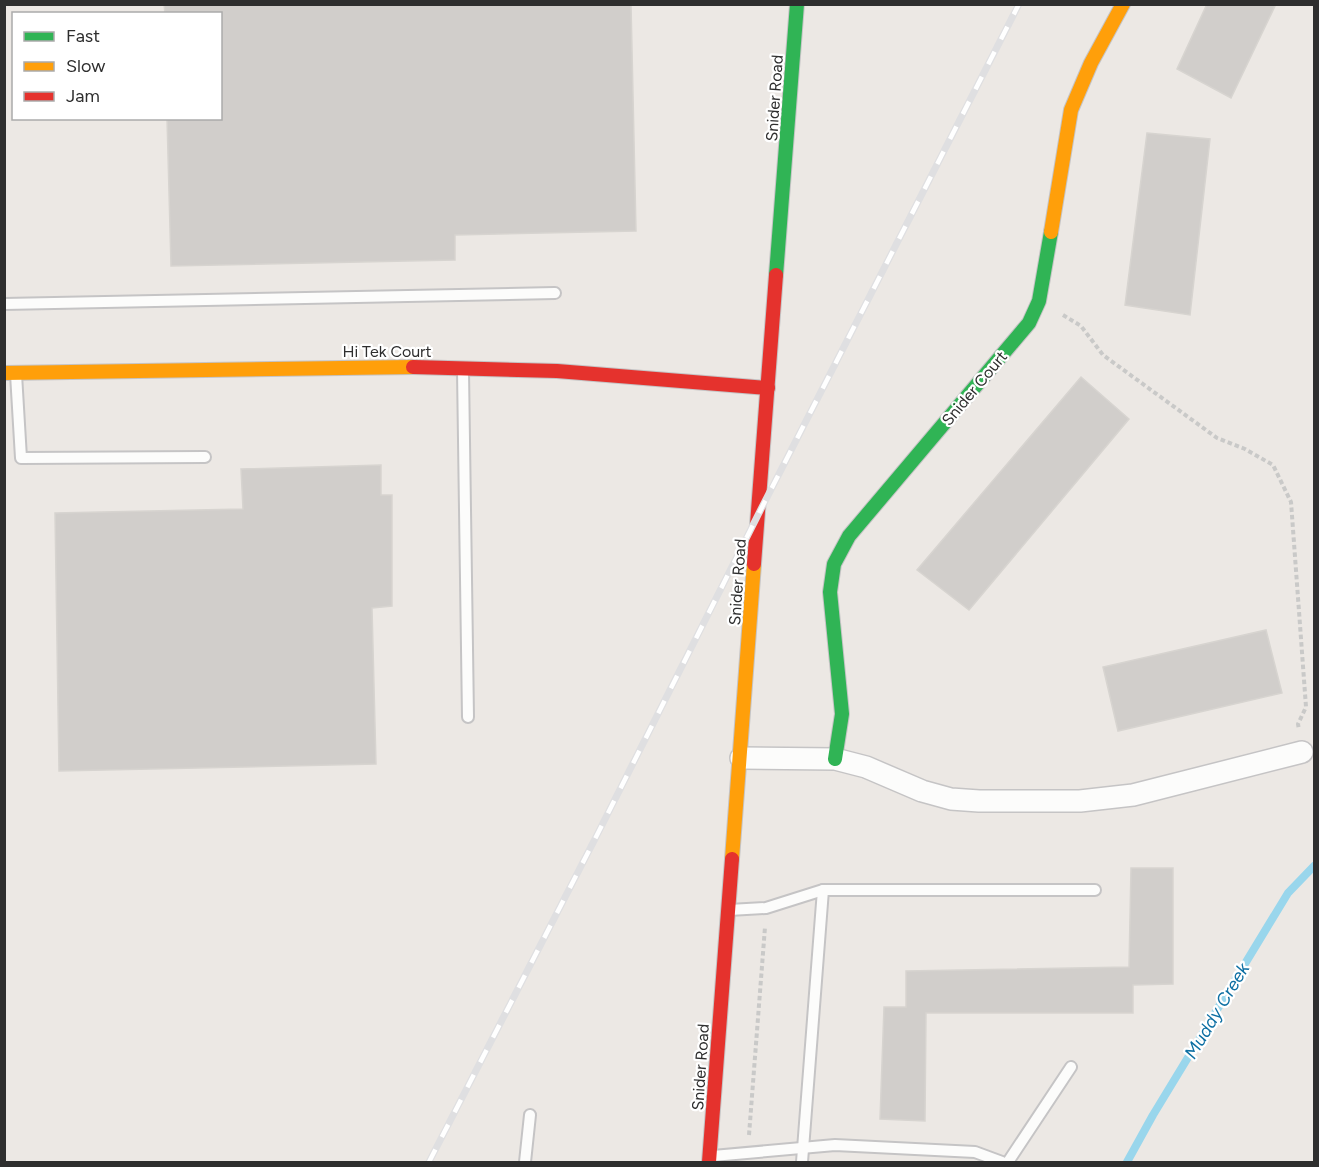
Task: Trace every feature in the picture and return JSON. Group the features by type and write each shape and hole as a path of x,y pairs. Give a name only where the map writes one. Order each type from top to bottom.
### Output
{"street":[{"name":"Snider Road","path":"709,1159 797,4"},
{"name":"Snider Court","path":"835,759 842,714 830,592 834,564 849,536 1029,324 1039,300 1071,110 1091,63 1123,4"},
{"name":"Hi Tek Court","path":"10,374 238,369 463,368 557,371 768,388"},
{"path":"741,758 835,759 866,766 921,791 951,799 1080,801 1133,795 1302,752"}],"lane":[{"path":"4,304 555,293"},
{"path":"463,368 468,717"},
{"path":"10,374 21,458 205,458"},
{"path":"729,910 766,908 823,890 1095,890"},
{"path":"802,1162 823,890"},
{"path":"1008,1162 1071,1067"},
{"path":"525,1162 530,1115"},
{"path":"709,1159 835,1145 975,1152 1002,1162"}],"path":[{"path":"1039,300 1081,326 1103,355 1217,438 1245,449 1273,465 1291,502 1306,707 1299,724 1302,752"},
{"path":"747,1153 766,908"}],"building":[{"path":"164,4 631,4 636,231 455,235 455,260 171,266 167,120 222,120 222,12 165,12"},
{"path":"1207,4 1276,4 1231,98 1177,69"},
{"path":"1147,133 1210,139 1190,315 1125,305"},
{"path":"1081,377 1129,419 969,610 917,570"},
{"path":"381,465 381,495 392,495 392,606 372,608 376,764 59,771 55,513 243,509 241,469"},
{"path":"1266,630 1282,693 1118,731 1103,667"},
{"path":"1131,868 1173,868 1173,984 1133,985 1133,1013 926,1013 925,1121 880,1119 884,1007 906,1007 906,971 1129,967"}],"waterway":[{"name":"Muddy Creek","path":"1127,1162 1153,1115 1288,893 1314,866"}],"railway":[{"path":"429,1162 1019,4"}],"traffic: fast":[{"path":"776,275 797,4"},
{"path":"835,759 842,714 830,592 834,564 849,536 1029,323 1039,301 1051,232"}],"traffic: slow":[{"path":"1051,232 1071,110 1091,63 1123,4"},
{"path":"4,373 413,367"},
{"path":"732,859 754,564"}],"traffic: jam":[{"path":"754,564 776,275"},
{"path":"413,367 557,371 768,388"},
{"path":"709,1162 732,859"}]}
